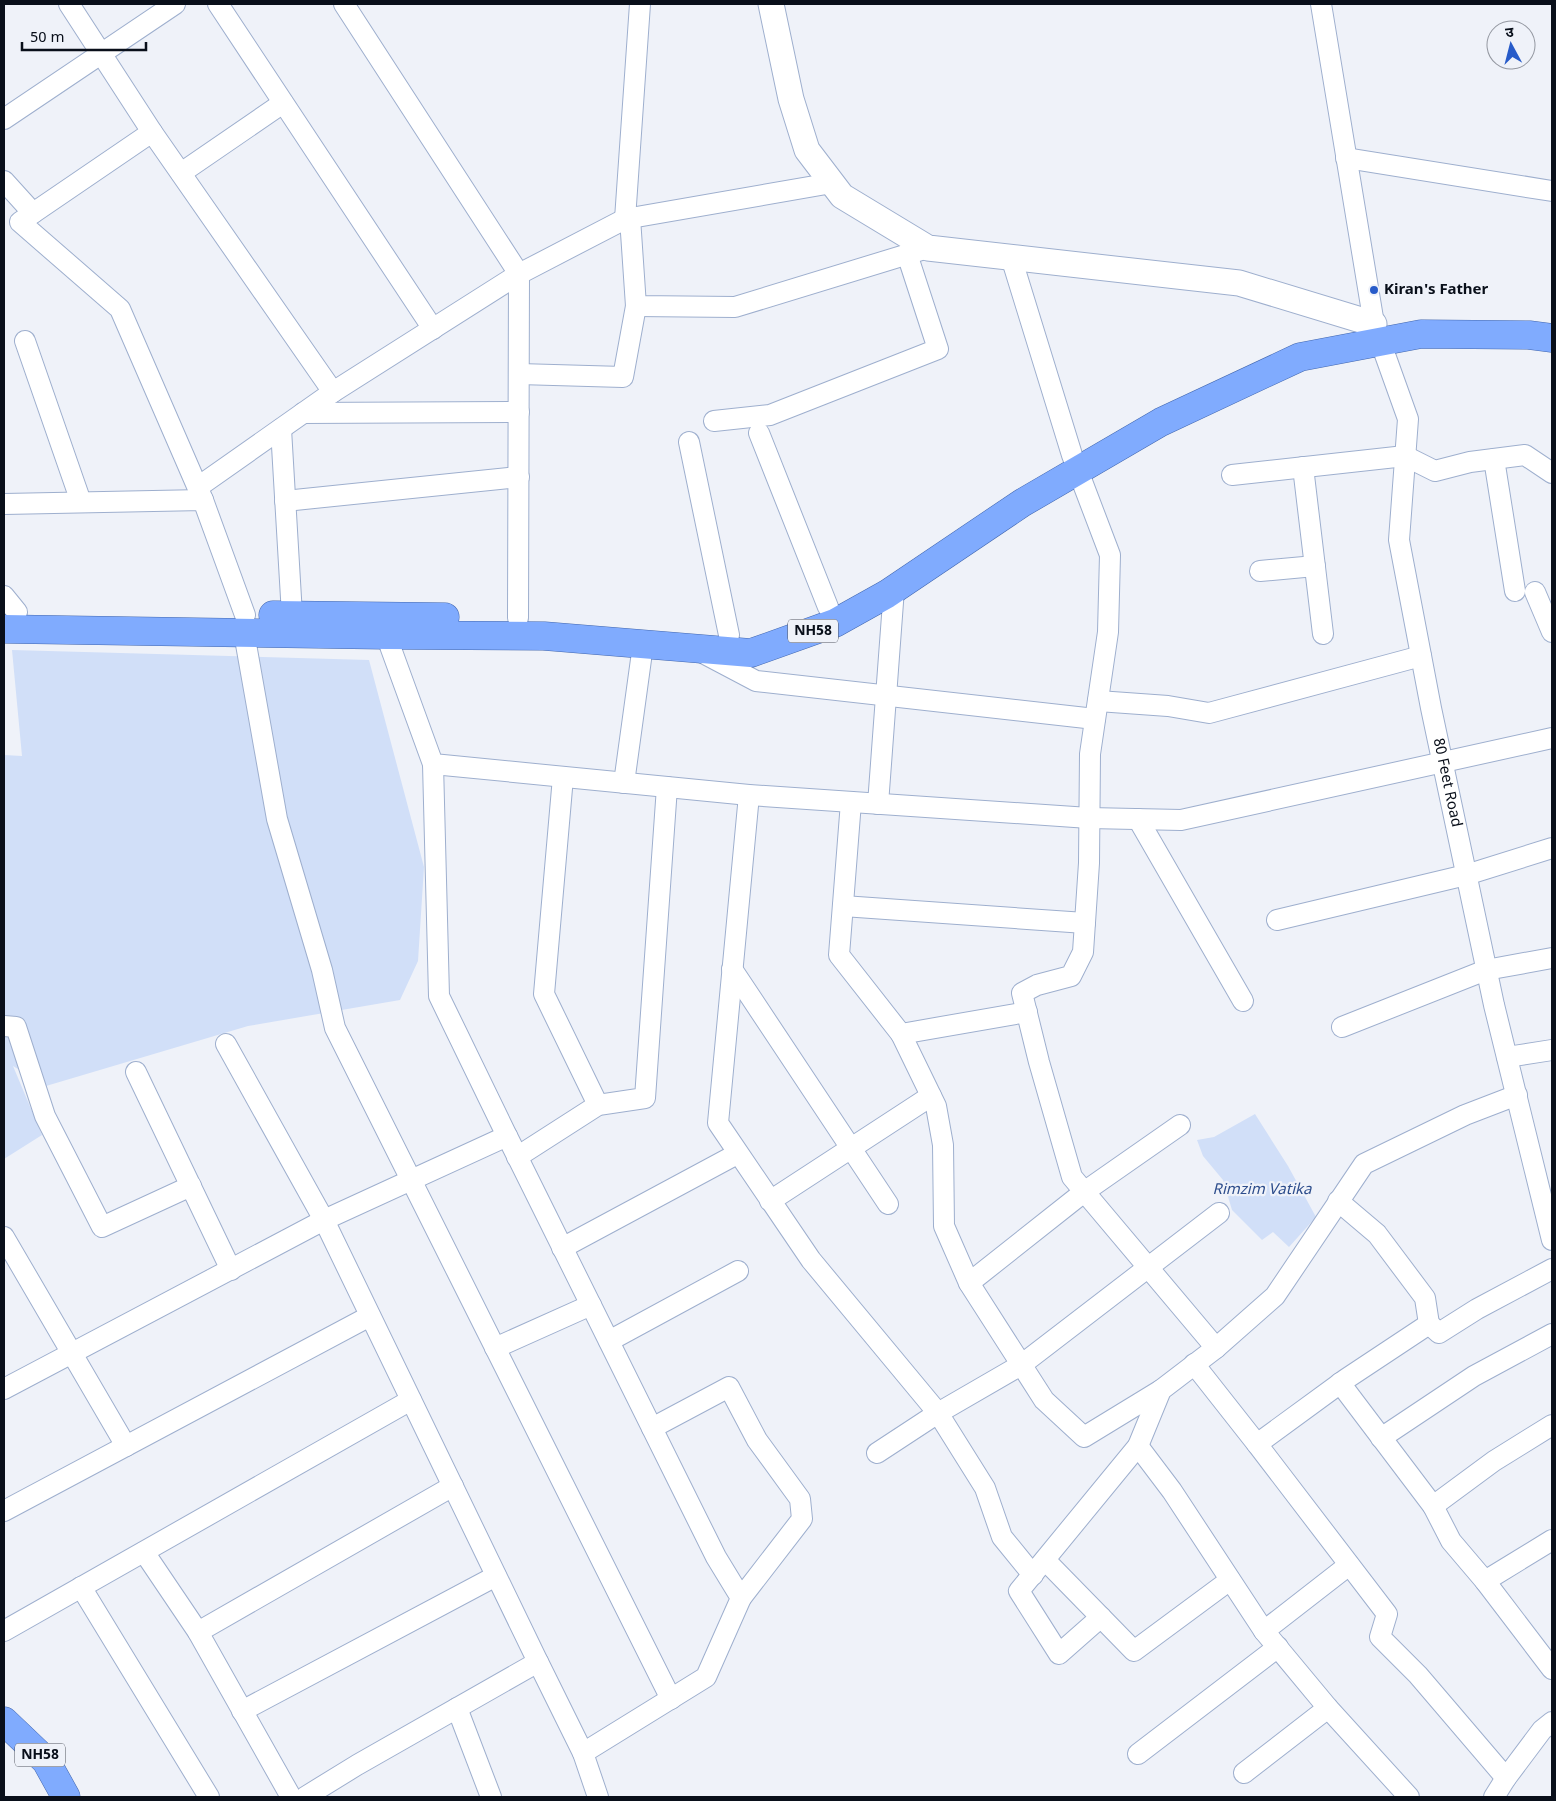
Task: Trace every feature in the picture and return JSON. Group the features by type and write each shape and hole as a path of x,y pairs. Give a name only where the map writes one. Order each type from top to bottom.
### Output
{"highway":[{"name":"NH58","path":"245,624 292,615 386,626 545,618 748,636 828,607 878,579 1013,489 1076,463 1300,357 1377,333 1420,317 1552,320"},
{"name":"NH58","path":"1377,333 1529,335 1552,338"},
{"name":"NH58","path":"7,612 245,624 386,626 544,636 751,653 836,623 894,589 1022,503 1076,463"},
{"name":"NH58","path":"4,1721 46,1762 66,1797"}],"street":[{"path":"69,4 152,132 334,392"},
{"path":"4,119 175,4"},
{"path":"218,4 432,329"},
{"path":"344,4 519,274 518,618"},
{"path":"519,374 623,377 636,306 627,219 640,4"},
{"path":"714,421 770,415 938,349 918,251 842,196 807,150 791,99 771,4"},
{"name":"80 Feet Road","path":"1321,4 1377,333 1408,418 1399,540 1442,762 1486,970 1552,1234"},
{"path":"181,173 283,103"},
{"path":"152,132 20,222 120,309 200,494 245,624 278,818 322,970 335,1028 671,1698"},
{"path":"1346,158 1552,191"},
{"path":"4,181 32,214"},
{"path":"4,504 81,502 200,494 281,429 334,392 519,274 627,219 832,183"},
{"path":"636,306 734,306 918,251 1011,257 1239,283 1377,333"},
{"path":"1011,257 1076,463 1110,555 1108,632 1090,754 1083,952 1072,976 1037,985 1022,993 1072,1177 1146,1268 1216,1348"},
{"path":"25,341 81,502"},
{"path":"303,413 519,412"},
{"path":"281,429 292,615"},
{"path":"759,433 828,607"},
{"path":"689,442 729,635"},
{"path":"1232,475 1405,456 1435,471 1470,462 1525,455 1552,473"},
{"path":"1494,459 1514,591"},
{"path":"1303,467 1323,634"},
{"path":"285,500 519,477"},
{"path":"1260,571 1315,566"},
{"path":"878,804 894,589"},
{"path":"1535,592 1552,632"},
{"path":"386,626 433,764 439,996 716,1557 741,1598"},
{"path":"624,783 644,645"},
{"path":"697,650 756,681 887,696 1097,710 1168,706 1209,713 1421,656"},
{"path":"433,764 748,795 1089,818 1181,820 1552,738"},
{"path":"563,777 544,994 598,1105"},
{"path":"518,1157 598,1105 645,1098 667,787"},
{"path":"748,795 718,1123 737,1154 811,1260 938,1413 985,1488 1002,1538 1101,1617 1134,1651 1230,1580"},
{"path":"851,802 839,955 901,1034 936,1106 943,1145 944,1226 969,1283 1044,1400 1084,1436 1161,1390 1216,1348 1275,1296 1364,1164 1465,1115 1516,1095"},
{"path":"1138,819 1243,1001"},
{"path":"1278,920 1466,876 1552,848"},
{"path":"843,906 1085,923"},
{"path":"1342,1027 1486,970 1552,958"},
{"path":"732,969 888,1204"},
{"path":"901,1034 1027,1012"},
{"path":"4,1026 16,1027 45,1116 102,1227 190,1186"},
{"path":"226,1044 324,1220 583,1753 598,1797"},
{"path":"1507,1057 1552,1050"},
{"path":"136,1072 231,1270"},
{"path":"770,1202 931,1096"},
{"path":"969,1283 1084,1192 1180,1125"},
{"path":"4,1388 72,1354 324,1220 507,1136"},
{"path":"562,1248 737,1154"},
{"path":"1338,1201 1377,1234 1425,1298 1429,1324 1438,1333 1477,1309 1552,1269"},
{"path":"877,1454 938,1413 1021,1365 1218,1213"},
{"path":"4,1237 126,1446"},
{"path":"609,1341 738,1271"},
{"path":"496,1348 591,1305"},
{"path":"4,1511 370,1316"},
{"path":"1256,1444 1340,1383 1429,1324"},
{"path":"1381,1438 1474,1376 1552,1334"},
{"path":"1194,1364 1387,1614 1380,1637 1418,1675 1506,1778"},
{"path":"651,1427 730,1381"},
{"path":"1340,1383 1434,1506 1451,1542 1485,1581 1552,1669"},
{"path":"583,1753 706,1677 741,1598 802,1519 800,1499 757,1440 729,1386 651,1427"},
{"path":"1101,1617 1059,1654 1019,1591 1138,1446 1161,1390"},
{"path":"4,1631 411,1400"},
{"path":"1434,1506 1494,1461 1552,1426"},
{"path":"1138,1446 1172,1491 1264,1631 1328,1708 1409,1797"},
{"path":"198,1632 453,1486"},
{"path":"1485,1581 1552,1540"},
{"path":"144,1552 198,1632 291,1797"},
{"path":"1264,1631 1349,1565"},
{"path":"242,1712 496,1576"},
{"path":"81,1587 208,1797"},
{"path":"1138,1754 1278,1647"},
{"path":"304,1797 538,1662"},
{"path":"457,1708 491,1797"},
{"path":"1244,1773 1328,1708"},
{"path":"1494,1797 1542,1730 1552,1722"}],"green space":[{"path":"12,650 369,660 424,867 418,961 400,1000 248,1026 46,1086 13,1066 42,1135 4,1159 4,755 22,756"},
{"name":"Rimzim Vatika","path":"1255,1114 1288,1166 1316,1217 1289,1247 1273,1232 1262,1240 1232,1210 1223,1180 1203,1156 1197,1140 1214,1137"}],"place":[{"name":"Kiran's Father","path":"1374,290"}]}
